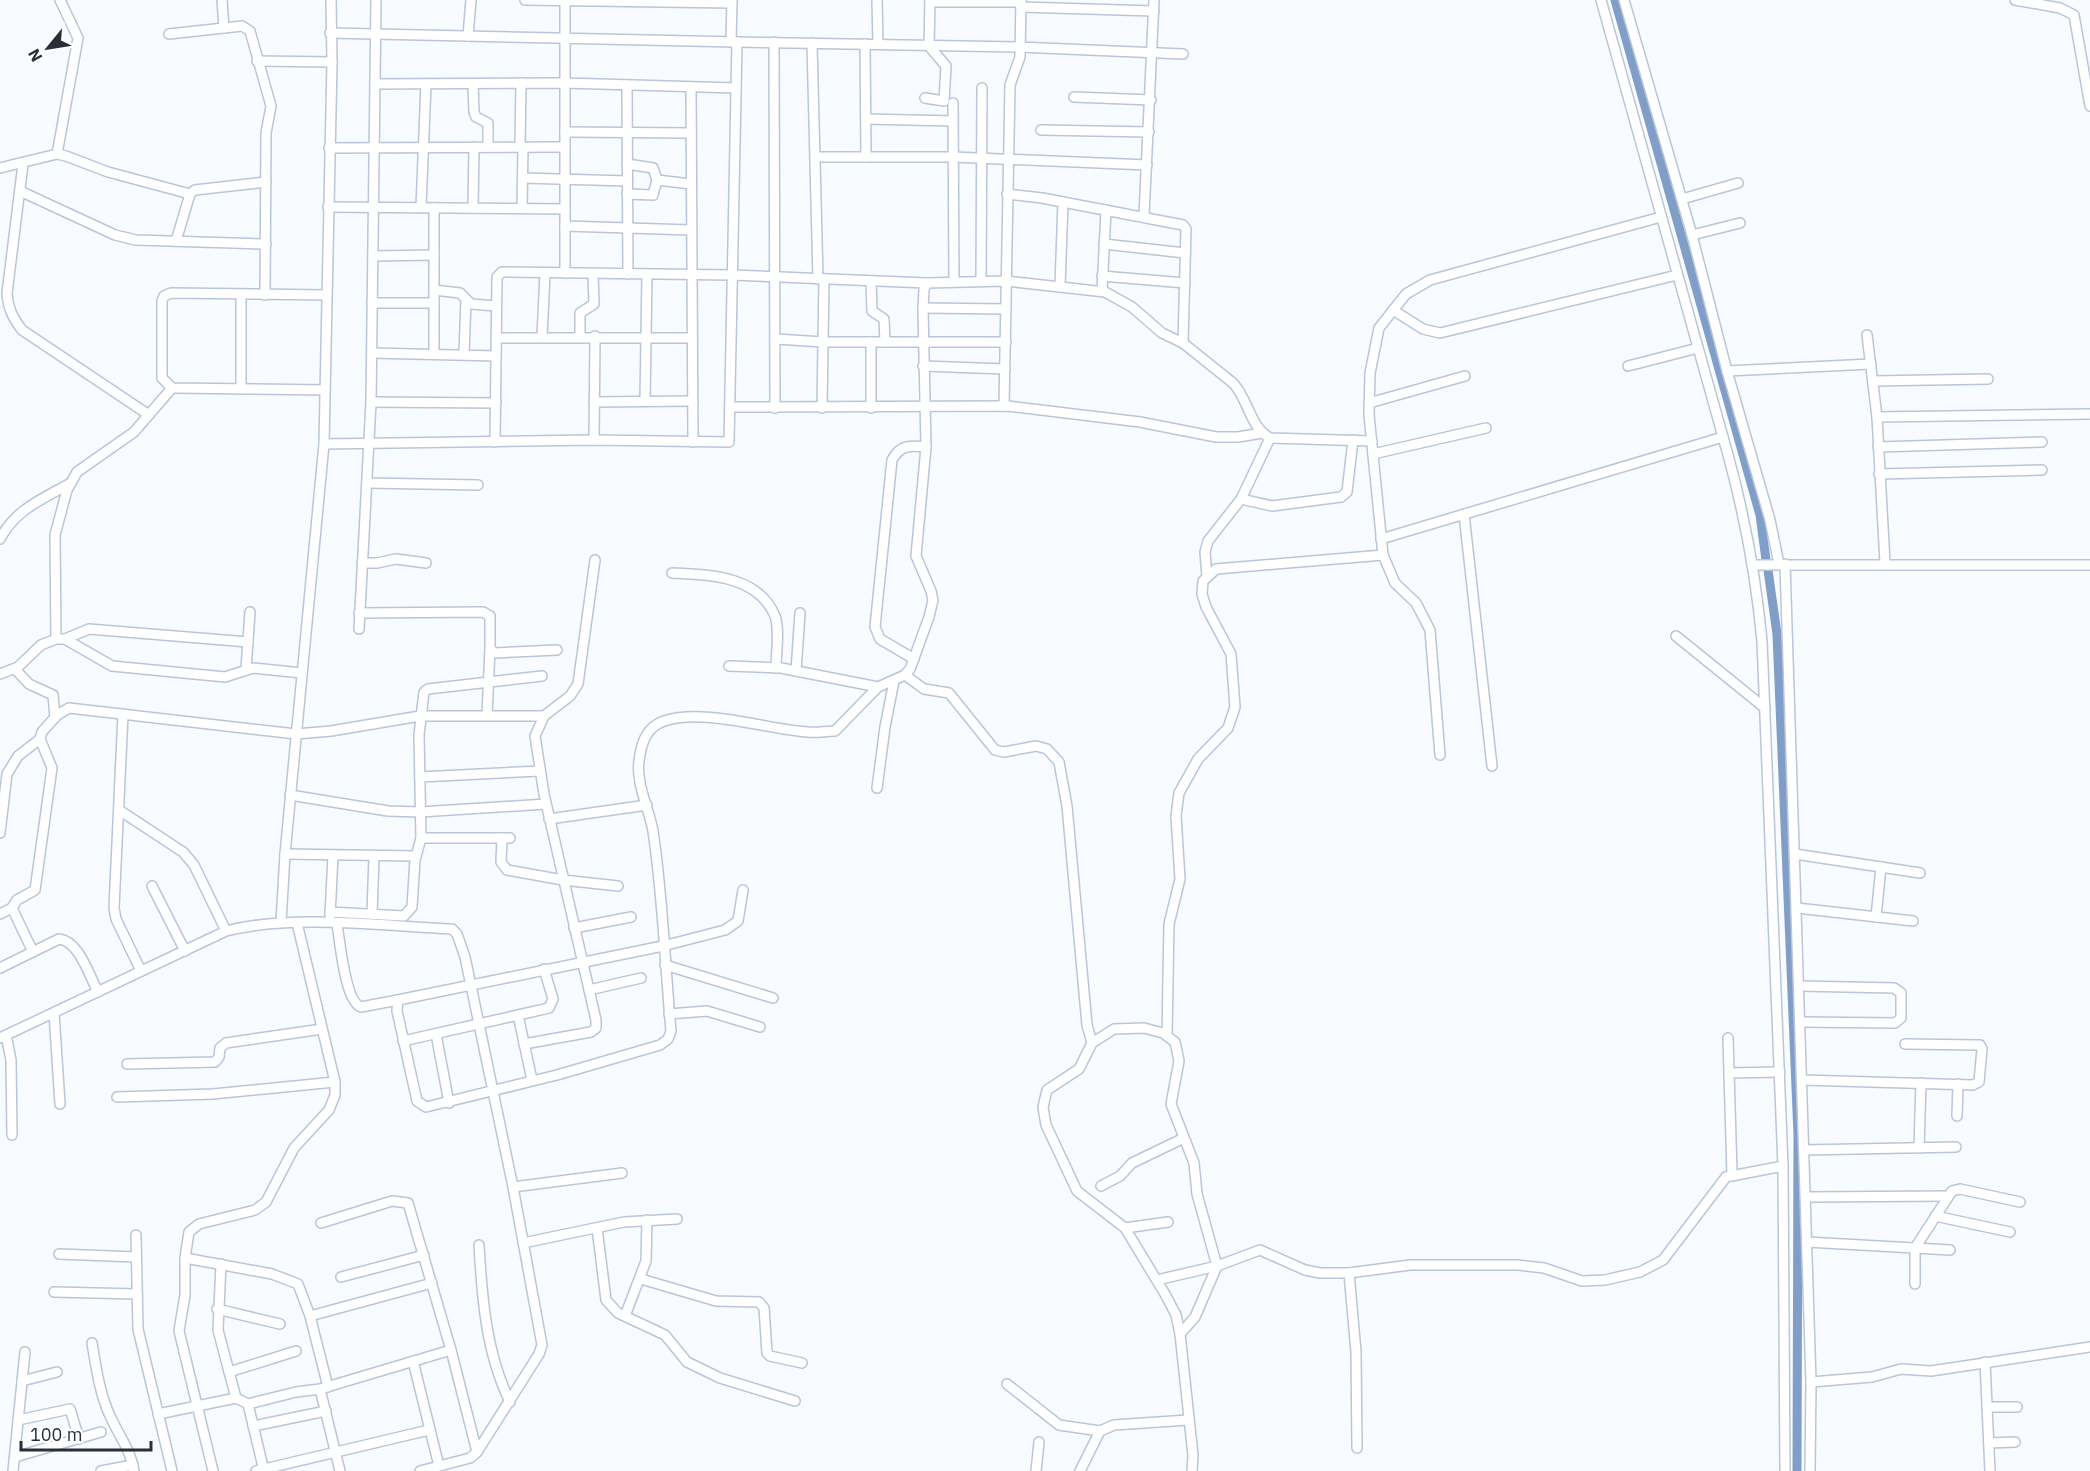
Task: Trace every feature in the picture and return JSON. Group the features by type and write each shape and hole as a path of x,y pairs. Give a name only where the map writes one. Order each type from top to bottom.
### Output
{"street":[{"path":"57,154 78,38 60,0"},
{"path":"222,0 224,28"},
{"path":"281,922 290,795 324,444 328,148 332,62 331,0"},
{"path":"359,629 371,402 376,0"},
{"path":"468,36 471,0"},
{"path":"324,444 594,440 729,442 736,88 732,1 525,0"},
{"path":"565,0 565,273"},
{"path":"877,0 878,44"},
{"path":"1144,216 1154,0"},
{"path":"1601,0 1758,565 1783,1166 1785,1471"},
{"path":"1624,0 1692,235 1726,371 1770,520 1780,564 1800,986 1811,1382 1809,1471"},
{"path":"2015,0 2060,8 2074,15 2090,106"},
{"path":"925,99 944,101 946,66 930,45 930,1 1057,4 1154,11"},
{"path":"1004,406 1010,85 1019,67 1021,3"},
{"path":"169,34 242,26 250,31 271,106 266,133 265,295"},
{"path":"330,33 1020,47 1183,54"},
{"path":"774,42 775,408"},
{"path":"812,43 823,342 822,408"},
{"path":"865,44 866,157"},
{"path":"257,61 332,62"},
{"path":"521,83 522,208"},
{"path":"375,84 565,83 736,88"},
{"path":"421,207 426,84"},
{"path":"473,84 474,112 476,117 488,123 488,147"},
{"path":"627,85 628,274"},
{"path":"692,87 693,442"},
{"path":"981,281 982,88"},
{"path":"1074,97 1151,100"},
{"path":"953,103 954,282"},
{"path":"866,119 953,121"},
{"path":"1041,130 1149,132"},
{"path":"565,132 692,133"},
{"path":"473,208 474,147"},
{"path":"328,148 565,147"},
{"path":"0,168 57,154 190,194 203,187 266,182"},
{"path":"815,158 953,157 1147,165"},
{"path":"23,164 7,293 8,308 14,320 22,330 149,415"},
{"path":"627,164 653,168 657,180 653,195 627,194"},
{"path":"523,178 627,181"},
{"path":"657,180 691,184"},
{"path":"1682,199 1738,183"},
{"path":"20,191 115,235 136,240 266,244"},
{"path":"176,241 190,194"},
{"path":"1007,194 1063,201 1183,225 1186,229 1183,343"},
{"path":"1060,286 1063,201"},
{"path":"328,207 565,209"},
{"path":"434,208 434,354"},
{"path":"1102,291 1106,210"},
{"path":"1440,755 1430,630 1416,603 1395,582 1383,555 1369,403 1370,373 1379,328 1406,294 1430,280 1661,217"},
{"path":"1692,235 1740,223"},
{"path":"565,226 691,230"},
{"path":"1104,244 1185,253"},
{"path":"373,256 434,255"},
{"path":"542,337 545,273"},
{"path":"495,442 498,274 545,273 732,275 927,284 1006,281 1102,291 1132,306 1162,333 1183,343 1239,390 1266,435"},
{"path":"580,336 580,313 594,304 593,274"},
{"path":"645,401 647,274"},
{"path":"1393,310 1423,329 1440,333 1677,275"},
{"path":"1102,276 1185,283"},
{"path":"871,281 872,311 884,319 885,342"},
{"path":"398,1000 397,1011 403,1041 417,1101 421,1106 449,1102 532,1080 660,1045 668,1039 671,1030 653,831 639,777 639,760 646,735 650,729 662,722 680,718 752,722 810,732 835,731 878,687 905,675 914,659 933,600 916,556 926,447 923,408 923,308 924,289 927,284"},
{"path":"434,290 460,293 471,304 496,306"},
{"path":"325,390 172,388 162,378 162,301 164,296 171,293 326,296"},
{"path":"241,295 241,389"},
{"path":"464,354 463,330 466,299"},
{"path":"372,303 434,303"},
{"path":"923,308 1006,309"},
{"path":"1868,335 1877,417 1885,563"},
{"path":"496,338 595,336 692,338"},
{"path":"594,440 595,336"},
{"path":"776,339 823,342 1006,342"},
{"path":"871,342 871,408"},
{"path":"1628,366 1698,348"},
{"path":"372,353 496,356"},
{"path":"1726,371 1871,364"},
{"path":"923,366 1005,369"},
{"path":"1369,403 1465,376"},
{"path":"1873,381 1988,379"},
{"path":"60,639 55,535 59,512 70,483 77,472 134,432 172,388"},
{"path":"594,402 693,401"},
{"path":"371,402 496,403"},
{"path":"730,407 1004,406 1140,422 1216,437 1266,435 1372,441"},
{"path":"1877,417 2090,414"},
{"path":"1373,454 1486,428"},
{"path":"1167,1035 1169,924 1180,879 1176,816 1179,793 1198,759 1228,728 1235,707 1231,654 1206,607 1202,594 1207,576 1205,552 1208,541 1241,499 1266,435"},
{"path":"1381,538 1724,438"},
{"path":"1241,499 1272,506 1341,497 1347,492 1353,440"},
{"path":"1878,447 2042,442"},
{"path":"914,659 880,639 875,627 891,460 896,452 904,447 926,447"},
{"path":"1879,474 2042,470"},
{"path":"0,539 7,525 22,510 70,483"},
{"path":"367,483 478,485"},
{"path":"1464,514 1492,766"},
{"path":"1207,576 1216,569 1383,555"},
{"path":"362,563 396,559 426,563"},
{"path":"524,1044 591,1032 596,1028 549,819 535,736 544,716 570,696 578,684 595,560"},
{"path":"1758,565 1885,563 2090,565"},
{"path":"672,573 734,580 750,585 767,602 775,616 776,668"},
{"path":"246,669 250,612"},
{"path":"359,613 488,613 491,623 487,715"},
{"path":"796,670 800,613"},
{"path":"0,674 15,669 41,645 89,629 248,642"},
{"path":"1676,636 1765,708"},
{"path":"60,639 112,666 225,677 246,669 302,673"},
{"path":"490,648 500,654 557,650"},
{"path":"729,666 796,670 878,687"},
{"path":"15,669 29,684 53,695 55,717"},
{"path":"905,675 924,689 949,693 995,750 1004,752 1036,746 1047,749 1059,762 1067,806 1087,1025 1092,1042"},
{"path":"330,912 404,916 410,913 416,856 421,838 421,700 428,688 542,676"},
{"path":"877,788 894,681"},
{"path":"0,833 10,765 40,739 42,732 62,710 69,708 296,734 420,716 544,716"},
{"path":"123,714 114,908 116,919 141,971"},
{"path":"0,914 12,908 17,900 35,890 52,768 40,739"},
{"path":"420,777 540,771"},
{"path":"290,795 388,811 420,812 546,804"},
{"path":"549,819 647,805"},
{"path":"119,810 183,852 194,865 226,932"},
{"path":"421,838 506,838 501,862 507,870 563,880 618,886"},
{"path":"285,854 416,856"},
{"path":"1795,854 1920,873"},
{"path":"333,855 330,912 353,1002 362,1007 663,946 733,927 738,921 743,890"},
{"path":"372,914 374,856"},
{"path":"1876,917 1881,867"},
{"path":"152,886 185,951"},
{"path":"12,908 33,952"},
{"path":"1797,908 1913,921"},
{"path":"574,928 631,917"},
{"path":"12,1135 11,1060 3,1037 141,971 226,932 281,922 452,929 460,941 479,1024 513,1186 542,1345 510,1402 477,1452 470,1458 445,1467 420,1471"},
{"path":"213,1471 179,1331 185,1295 187,1240 194,1226 255,1210 272,1196 294,1148 329,1110 335,1095 335,1082 297,923"},
{"path":"0,968 59,939 67,940 73,946 98,992"},
{"path":"665,965 773,998"},
{"path":"403,1041 552,1005 554,999 544,969"},
{"path":"589,990 641,978"},
{"path":"1800,986 1894,988 1901,993 1900,1018 1895,1023 1801,1022"},
{"path":"669,1014 707,1011 760,1027"},
{"path":"54,1012 60,1104"},
{"path":"518,1015 532,1080"},
{"path":"1180,1334 1194,1317 1217,1266 1197,1194 1194,1163 1170,1104 1179,1062 1178,1049 1175,1042 1167,1035 1144,1028 1114,1029 1092,1042 1079,1069 1047,1090 1044,1117 1077,1191 1125,1228 1176,1315 1180,1334 1192,1471"},
{"path":"127,1064 215,1062 219,1057 220,1048 225,1043 322,1029"},
{"path":"436,1034 449,1102"},
{"path":"1728,1038 1732,1174"},
{"path":"1803,1080 1958,1084 1979,1082 1982,1048 1980,1045 1905,1044"},
{"path":"1729,1073 1780,1072"},
{"path":"117,1096 213,1094 335,1082"},
{"path":"1919,1148 1921,1083"},
{"path":"1957,1116 1958,1084"},
{"path":"1101,1186 1120,1176 1132,1163 1184,1138"},
{"path":"1804,1150 1956,1147"},
{"path":"1157,1280 1217,1266 1260,1250 1305,1270 1349,1273 1410,1265 1518,1265 1544,1268 1590,1282 1640,1272 1663,1260 1720,1183 1732,1174 1783,1166"},
{"path":"513,1186 622,1173"},
{"path":"1915,1284 1915,1248 1948,1196 1955,1190 1960,1189 2020,1202"},
{"path":"1806,1197 1948,1196"},
{"path":"321,1223 401,1200 408,1203 413,1213 451,1350 477,1452"},
{"path":"1935,1216 2010,1232"},
{"path":"523,1243 647,1220 677,1219"},
{"path":"625,1316 641,1279 648,1252 647,1220"},
{"path":"1125,1228 1167,1222"},
{"path":"597,1228 606,1300 612,1309 665,1335 687,1362 704,1371 795,1401"},
{"path":"136,1235 138,1329 171,1471"},
{"path":"1807,1242 1950,1250"},
{"path":"479,1245 482,1301 496,1369 510,1402"},
{"path":"59,1254 136,1257"},
{"path":"341,1277 424,1254"},
{"path":"185,1258 272,1274 298,1284 310,1316 324,1388 326,1411 340,1471"},
{"path":"221,1264 217,1309 218,1330 236,1398"},
{"path":"1349,1273 1356,1352 1357,1448"},
{"path":"641,1279 716,1301 759,1302 764,1308 767,1353 770,1356 802,1363"},
{"path":"310,1316 432,1283"},
{"path":"54,1292 137,1294"},
{"path":"217,1309 280,1324"},
{"path":"92,1343 96,1368 112,1420 122,1434 134,1468 101,1471"},
{"path":"1811,1382 1872,1377 1904,1370 1931,1371 2090,1347"},
{"path":"158,1414 236,1398 248,1404 296,1392 324,1388 451,1350"},
{"path":"229,1372 296,1351"},
{"path":"13,1471 25,1352"},
{"path":"413,1361 429,1430 445,1467"},
{"path":"1985,1362 1990,1471"},
{"path":"22,1381 57,1372"},
{"path":"1007,1384 1059,1425 1100,1431 1114,1425 1188,1420"},
{"path":"248,1404 261,1470 429,1430"},
{"path":"1987,1407 2017,1407"},
{"path":"18,1420 70,1409 79,1439"},
{"path":"253,1426 326,1411"},
{"path":"1080,1471 1100,1431"},
{"path":"15,1457 102,1432"},
{"path":"1036,1471 1039,1442"},
{"path":"1989,1443 2015,1442"}],"waterway":[{"path":"1615,0 1760,515 1766,560"},
{"path":"1768,570 1777,634 1798,1135 1797,1471"}]}
